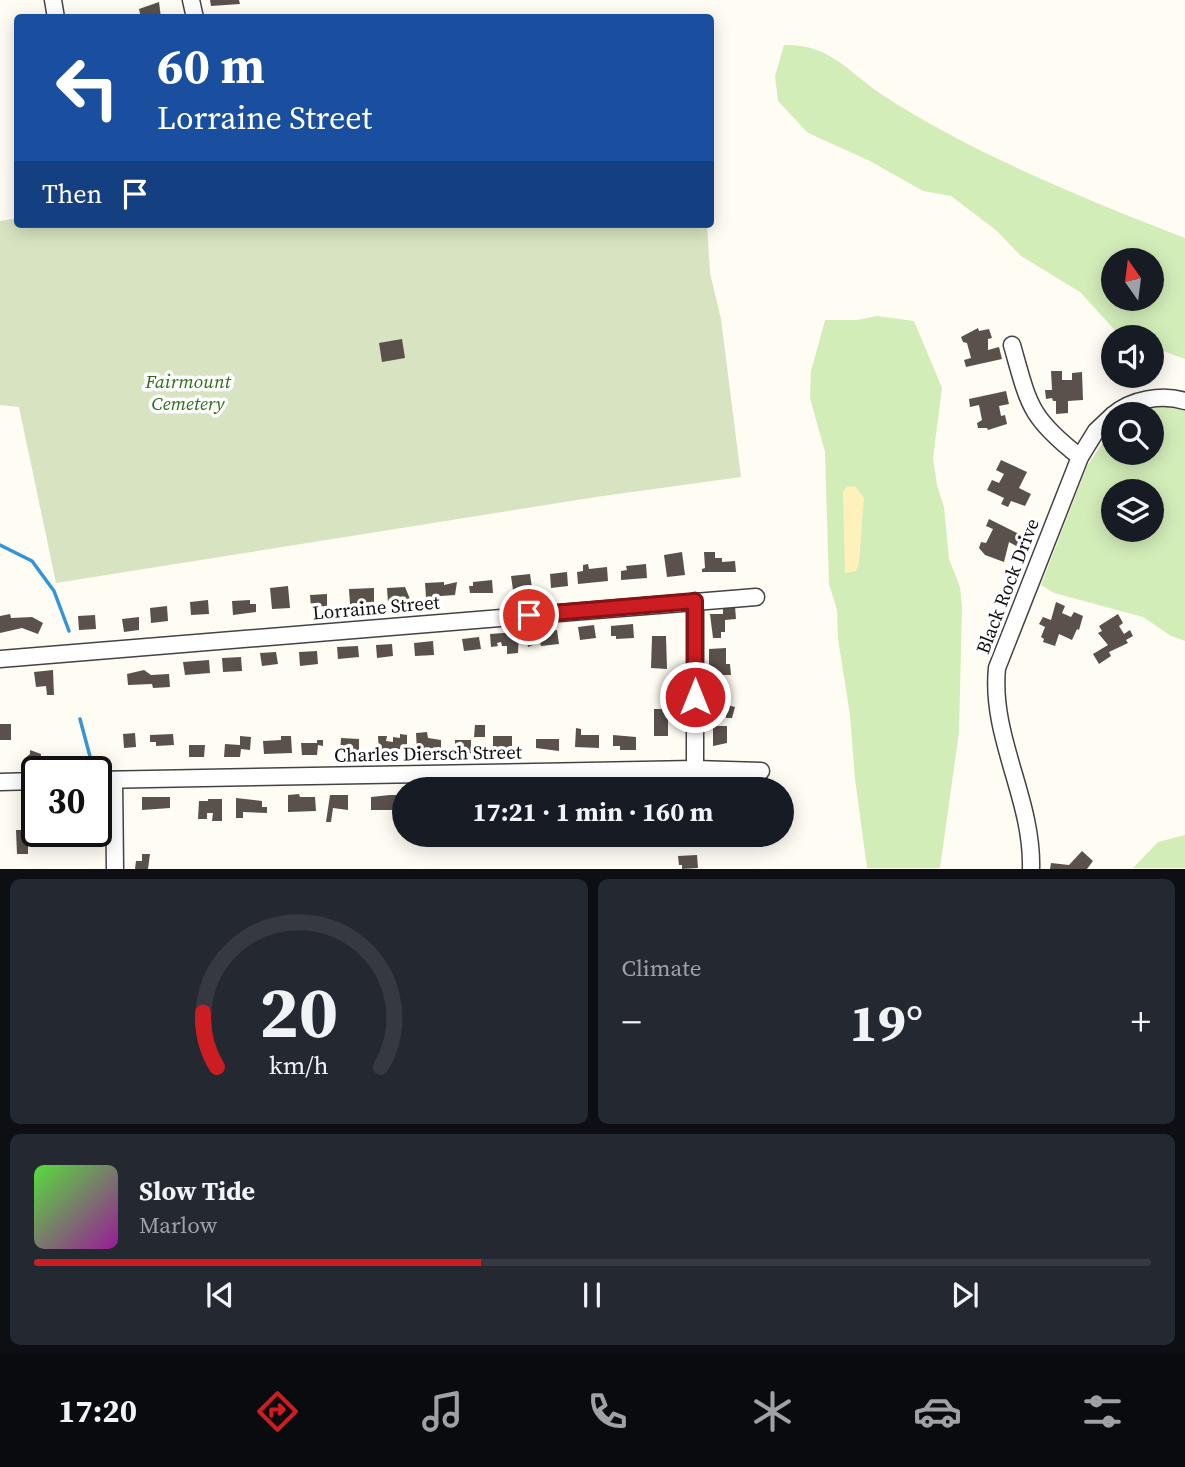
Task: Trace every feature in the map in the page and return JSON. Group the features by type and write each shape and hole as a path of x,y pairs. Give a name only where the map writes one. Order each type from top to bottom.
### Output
{"street":[{"path":"1012,345 1034,414 1055,438 1080,457"},
{"name":"Black Rock Drive","path":"1141,402 1162,397 1185,401"},
{"name":"Black Rock Drive","path":"1031,869 1032,849 1025,806 995,701 997,668 1080,457 1101,426"},
{"name":"Lorraine Street","path":"0,659 756,597"},
{"path":"695,601 695,769"},
{"name":"Charles Diersch Street","path":"114,780 695,769 761,771"},
{"path":"114,780 116,869"},
{"path":"0,782 21,781"}],"green space":[{"path":"784,45 814,49 837,60 881,94 952,136 1069,191 1185,238 1185,359 1164,351 1164,325 1110,325 1080,292 1021,256 997,231 951,196 923,191 870,161 808,133 778,101 775,76"},
{"name":"Fairmount Cemetery","path":"14,219 14,228 707,228 710,273 721,319 741,477 596,497 56,583 19,407 0,405 0,221"},
{"path":"877,316 914,321 942,388 933,458 944,507 949,559 960,587 962,607 959,732 940,868 867,868 850,715 838,639 837,610 829,584 825,452 810,398 811,371 825,320 857,320"},
{"path":"1164,406 1185,410 1185,641 1171,636 1143,617 1054,593 1041,585 1087,466 1101,446 1101,465 1164,465"},
{"path":"1185,835 1185,868 1133,868 1158,842"}],"sand":[{"path":"855,486 864,498 859,563 856,571 845,573 843,492 847,487"}],"building":[{"path":"210,0 239,0 240,4 211,6"},
{"path":"159,2 160,14 140,14 139,9"},
{"path":"978,328 979,331 989,329 992,338 988,339 988,350 999,347 1002,359 966,367 964,360 971,358 967,343 963,342 961,337"},
{"path":"402,339 405,358 382,362 379,343"},
{"path":"1051,371 1062,371 1062,380 1072,380 1072,373 1082,372 1083,400 1068,401 1068,413 1056,414 1056,401 1052,398 1046,399 1045,390 1052,390"},
{"path":"1006,391 1009,404 999,406 1001,416 1005,415 1007,424 988,430 978,428 977,423 982,420 979,405 970,407 969,399"},
{"path":"1001,460 1027,472 1019,488 1031,494 1025,506 1011,501 1008,507 1001,504 1004,498 987,490 992,480 999,483 1004,474 996,470"},
{"path":"989,519 1023,536 1018,547 1009,542 1004,562 985,555 979,548 981,542 986,543 993,529 986,526"},
{"path":"682,552 685,575 667,577 664,555"},
{"path":"704,552 715,552 715,558 722,558 722,562 735,561 736,572 702,572 705,568"},
{"path":"588,564 589,569 607,567 608,581 578,584 577,572 583,571 583,565"},
{"path":"646,564 647,578 621,580 621,571 627,570 626,566"},
{"path":"567,572 568,586 551,588 550,574"},
{"path":"530,574 532,588 513,590 511,576"},
{"path":"492,580 493,593 470,593 469,586 473,586 473,582"},
{"path":"444,582 444,585 457,582 455,595 426,597 425,583"},
{"path":"288,586 290,608 272,609 270,588"},
{"path":"405,587 410,599 388,603 387,588"},
{"path":"374,588 374,603 350,604 349,589"},
{"path":"327,594 327,606 311,607 310,595"},
{"path":"208,600 209,614 191,615 190,602"},
{"path":"250,600 250,604 256,604 256,612 233,615 232,601"},
{"path":"1056,602 1065,606 1062,613 1071,617 1074,612 1083,616 1079,630 1077,629 1072,640 1059,634 1055,646 1043,642 1041,637 1045,627 1039,624 1043,617 1051,620"},
{"path":"167,606 168,621 151,623 150,608"},
{"path":"735,606 736,619 725,620 725,632 721,632 721,638 713,638 710,614 723,614 723,607"},
{"path":"10,614 11,618 32,617 43,623 38,634 22,628 0,633 0,616"},
{"path":"1118,614 1123,623 1119,626 1124,634 1130,630 1133,636 1126,640 1128,643 1109,652 1111,656 1099,664 1093,654 1108,645 1098,633 1102,631 1099,626"},
{"path":"95,615 96,629 79,630 78,616"},
{"path":"139,617 139,630 124,632 122,619"},
{"path":"633,624 634,638 616,639 616,636 611,636 611,626"},
{"path":"594,625 596,638 580,640 578,627"},
{"path":"557,630 559,644 541,646 540,642 528,647 526,635"},
{"path":"519,632 518,653 507,654 507,646 502,646 501,642 497,643 498,646 491,647 490,634"},
{"path":"652,636 666,636 667,669 651,668"},
{"path":"479,637 481,649 464,651 462,639"},
{"path":"433,641 434,655 415,656 414,643"},
{"path":"392,644 393,656 377,658 376,645"},
{"path":"358,646 359,657 338,659 337,647"},
{"path":"726,648 726,664 730,664 731,675 714,675 714,669 709,670 709,649"},
{"path":"317,651 318,664 300,666 299,652"},
{"path":"276,652 278,664 262,666 260,653"},
{"path":"241,657 242,671 223,672 222,658"},
{"path":"209,660 210,673 185,675 183,662"},
{"path":"53,670 54,695 47,695 46,686 36,687 34,672"},
{"path":"144,670 151,675 169,674 170,687 153,688 152,684 128,685 127,674"},
{"path":"712,687 726,687 727,705 735,707 732,718 726,718 726,711 713,712"},
{"path":"654,709 668,709 668,736 654,736"},
{"path":"0,724 11,724 11,740 0,740"},
{"path":"475,725 485,725 485,737 474,737"},
{"path":"713,726 727,726 727,743 713,746"},
{"path":"576,728 581,729 581,735 599,735 599,748 575,747"},
{"path":"427,732 428,738 441,740 441,750 417,751 416,733"},
{"path":"135,733 136,747 124,748 123,734"},
{"path":"173,734 174,745 156,746 156,742 150,742 150,735"},
{"path":"400,734 407,735 407,749 395,749 395,754 379,754 378,736 387,736 386,741 393,742 393,737 400,738"},
{"path":"613,735 636,737 636,750 620,750 620,746 613,746"},
{"path":"240,736 251,737 250,750 241,749 240,757 224,757 225,744 240,745"},
{"path":"281,736 291,736 292,753 264,754 263,741 281,740"},
{"path":"493,736 512,736 512,750 493,750"},
{"path":"341,738 359,739 359,754 340,753"},
{"path":"536,739 559,739 559,751 536,748"},
{"path":"317,740 323,740 323,746 318,745 317,755 302,755 301,743 317,743"},
{"path":"455,740 471,740 471,753 455,753"},
{"path":"189,745 205,745 204,757 189,757"},
{"path":"30,750 41,756 28,756"},
{"path":"299,794 300,797 315,797 316,811 288,812 288,795"},
{"path":"330,795 348,795 348,810 333,808 331,822 326,822"},
{"path":"392,795 392,810 371,810 371,797"},
{"path":"142,797 170,797 170,808 142,810"},
{"path":"236,798 262,801 262,807 267,807 267,813 243,812 243,818 236,818"},
{"path":"222,799 222,821 212,821 213,813 207,813 207,819 198,819 199,801"},
{"path":"16,830 21,830 21,847 28,847 28,854 17,854"},
{"path":"1082,851 1093,861 1087,869 1050,869 1051,863 1069,865"},
{"path":"142,854 150,854 148,869 135,869 136,861 142,861"},
{"path":"697,855 698,868 682,869 682,865 679,865 678,856"}],"waterway":[{"path":"0,545 32,561 54,591 69,631"},
{"path":"80,719 90,756"}],"route":[{"path":"529,615 695,601 695,697"}]}
